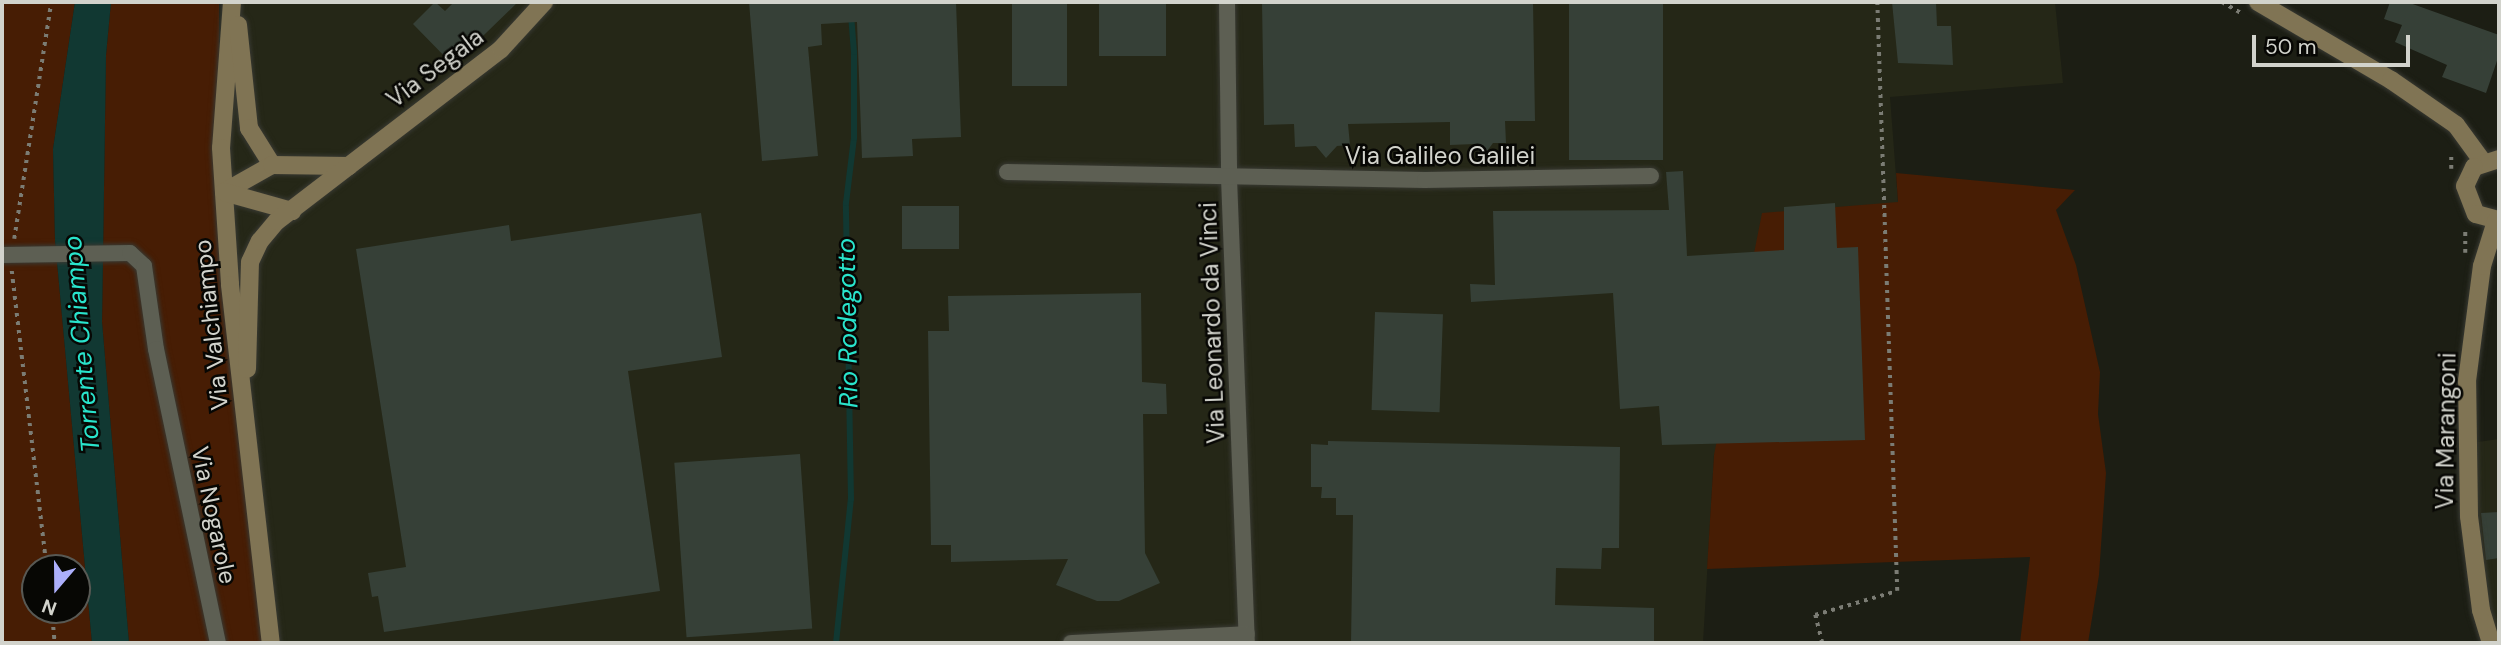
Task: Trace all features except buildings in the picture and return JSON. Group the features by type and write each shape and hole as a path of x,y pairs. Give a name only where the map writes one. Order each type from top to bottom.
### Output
{"street":[{"path":"234,2 249,128 272,165"},
{"name":"Via Valchiampo","path":"234,2 221,148 244,407 271,643"},
{"name":"Via Segala","path":"244,407 250,262 260,240 292,211 501,49 544,2"},
{"name":"Via Leonardo da Vinci","path":"1227,2 1229,178 1247,639"},
{"path":"2252,8 2391,79 2456,125 2491,160 2468,176 2466,196 2476,214 2497,220"},
{"path":"224,192 272,165 349,166"},
{"name":"Via Galileo Galilei","path":"1007,172 1425,180 1651,176"},
{"path":"224,192 292,211"},
{"name":"Via Marangoni","path":"2491,643 2481,610 2469,516 2467,381 2482,266 2497,220"},
{"name":"Via Nogarole","path":"6,255 114,256 130,253 144,266 156,349 218,643"},
{"path":"1071,643 1247,639"}],"path":[{"path":"45,554 6,255 51,2"},
{"path":"1822,643 1815,615 1897,591 1877,2"},
{"path":"2222,2 2252,8"},
{"path":"2450,144 2450,176"},
{"path":"2464,259 2465,222"},
{"path":"53,624 55,643"}],"shaded area":[{"path":"2,2 75,2 53,149 55,240 84,554 21,554 21,624 90,624 92,643 2,643"},
{"path":"111,2 219,2 220,260 273,643 129,643 102,322 106,55"},
{"path":"231,2 2055,2 2063,83 1890,97 1898,202 1714,455 1703,643 273,643 220,260"},
{"path":"1896,173 2075,190 2056,210 2076,265 2100,372 2098,414 2106,473 2099,575 2088,643 2020,643 2030,557 1707,569 1714,455 1762,213 1898,202"},
{"path":"2499,439 2499,637 2485,599 2471,443"}],"water":[{"name":"Torrente Chiampo","path":"75,2 111,2 106,55 102,322 129,643 92,643 91,554 84,554 55,240 53,149"}],"waterway":[{"name":"Rio Rodegotto","path":"836,643 851,499 846,203 854,138 854,52 850,2"}]}
